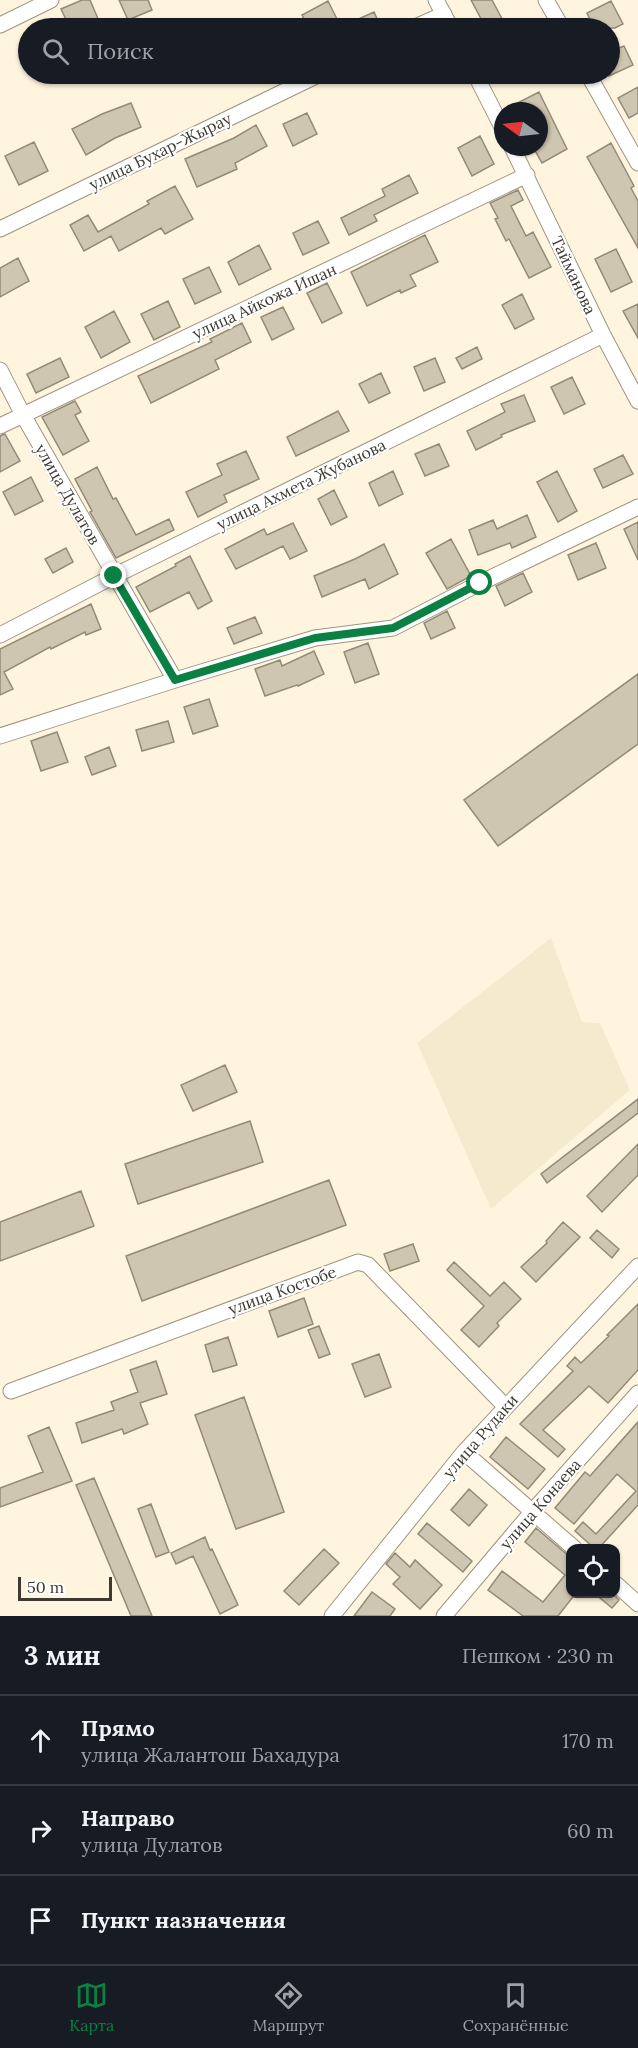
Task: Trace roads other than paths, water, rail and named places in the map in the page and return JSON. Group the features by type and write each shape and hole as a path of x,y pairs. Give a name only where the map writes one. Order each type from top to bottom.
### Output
{"street":[{"path":"0,25 51,0"},
{"path":"546,0 556,18"},
{"path":"426,18 440,7"},
{"name":"улица Бухар-Жырау","path":"0,229 299,84"},
{"path":"480,84 494,111"},
{"path":"594,84 638,163"},
{"name":"Тайманова","path":"518,156 603,335 638,401"},
{"name":"улица Айкожа Ишан","path":"0,426 527,175"},
{"name":"улица Ахмета Жубанова","path":"0,635 114,576 603,335"},
{"name":"улица Дулатов","path":"0,370 23,415 175,680"},
{"path":"0,736 315,638 393,628 480,583 638,507"},
{"name":"улица Костобе","path":"11,1391 358,1262 368,1265 505,1407"},
{"name":"улица Рудаки","path":"332,1616 464,1452 638,1266"},
{"name":"улица Конаева","path":"444,1616 532,1512 638,1393"},
{"path":"464,1452 569,1544"},
{"path":"620,1588 638,1604"}]}
